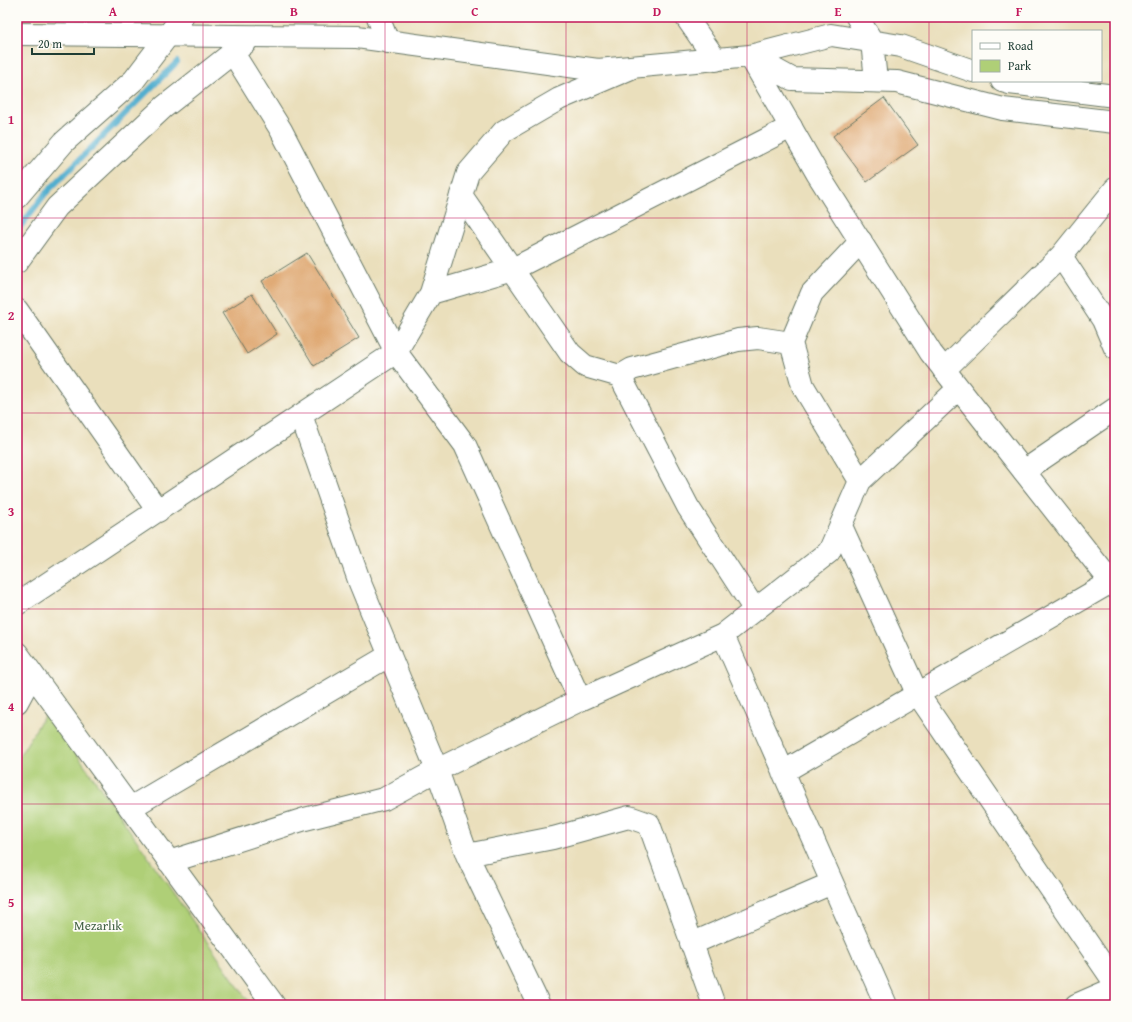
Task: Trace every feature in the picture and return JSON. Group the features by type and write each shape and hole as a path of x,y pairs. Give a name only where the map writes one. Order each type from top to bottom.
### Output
{"street":[{"path":"17,176 64,142 134,80 182,17"},
{"path":"378,17 388,42"},
{"path":"686,17 716,60"},
{"path":"857,17 872,41 876,81"},
{"path":"17,34 357,37 598,70 750,56 831,35 901,46 972,71"},
{"path":"17,262 57,207 164,107 254,36"},
{"path":"233,53 281,130 396,352 465,445 580,700"},
{"path":"750,56 792,79 897,82 1003,109 1115,122"},
{"path":"750,56 860,241 931,353 1113,584 917,693 783,772"},
{"path":"17,604 396,352 431,293 468,173 504,131 559,99 634,67"},
{"path":"1006,82 1115,96"},
{"path":"431,293 513,269 791,127"},
{"path":"17,197 64,142"},
{"path":"944,370 1062,256 1115,189"},
{"path":"461,195 570,353 585,366 620,376 632,369 738,340 758,338 791,343"},
{"path":"860,241 812,293 791,343 803,386 860,481"},
{"path":"1062,256 1103,320 1115,348"},
{"path":"17,310 158,511"},
{"path":"620,376 688,507 755,610"},
{"path":"170,862 305,819 384,799 437,770 580,700 723,635 829,552 860,481 958,389"},
{"path":"1024,471 1115,409"},
{"path":"301,415 360,583 437,770 467,855 539,1005"},
{"path":"841,526 917,693 1115,983"},
{"path":"723,635 886,1005"},
{"path":"17,653 274,1005"},
{"path":"130,808 390,655"},
{"path":"17,702 32,674"},
{"path":"467,855 553,838 629,817 649,824 714,1005"},
{"path":"691,944 832,883"},
{"path":"1076,1005 1115,988"}],"green space":[{"name":"Mezarlık","path":"47,711 251,1005 17,1005 17,760"}],"building":[{"path":"884,98 918,145 867,182 833,136"},
{"path":"307,253 359,338 314,366 262,281"},
{"path":"252,294 277,334 247,354 222,313"}],"waterway":[{"path":"17,231 45,194 177,62"}]}
